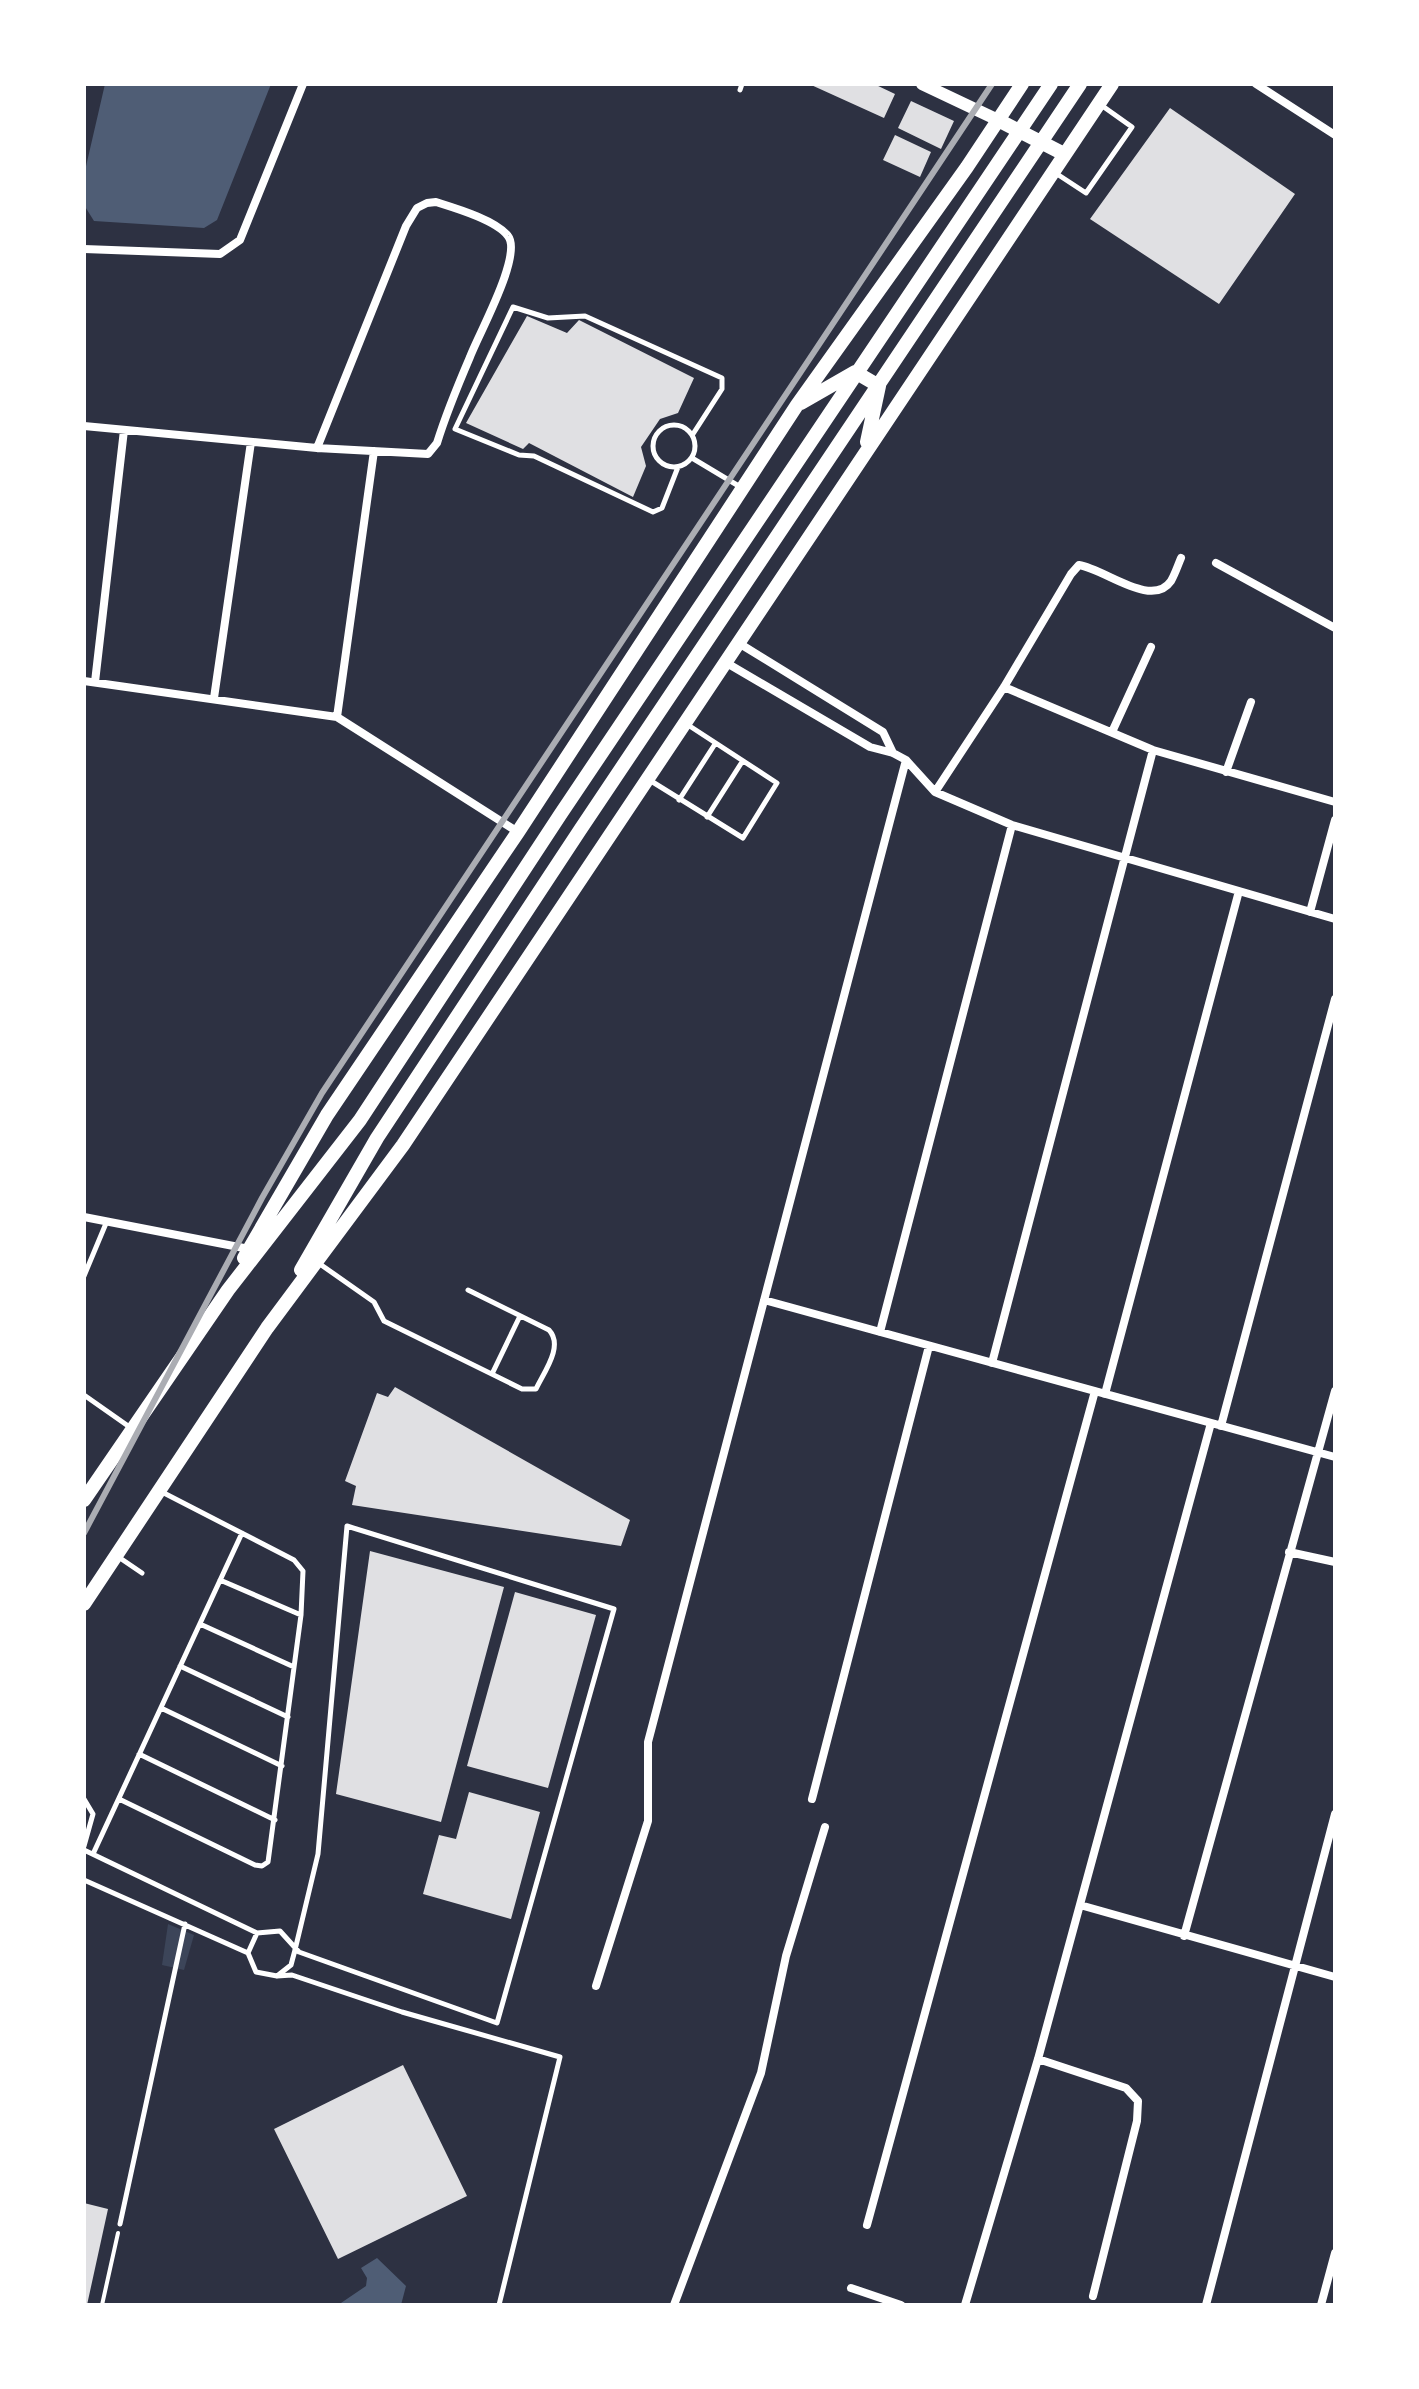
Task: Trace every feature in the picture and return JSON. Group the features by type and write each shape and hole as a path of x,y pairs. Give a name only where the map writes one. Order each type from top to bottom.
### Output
{"main road":[{"path":"228,1290 327,1115 518,832 797,405 1022,84"},
{"path":"84,1500 228,1290 360,1120 560,815 1051,84"},
{"path":"84,1604 267,1328 377,1138 1080,84"},
{"path":"267,1328 403,1145 1112,84"},
{"path":"998,120 1064,154"},
{"path":"797,405 855,372 879,386 865,451"}],"street":[{"path":"84,249 220,254 240,240 303,84"},
{"path":"922,84 998,120"},
{"path":"1256,84 1335,135"},
{"path":"84,426 317,448 420,455 432,451 493,305 509,259 511,242 508,235 494,225 436,202 417,208 406,226 317,448"},
{"path":"95,682 124,430"},
{"path":"214,698 251,442"},
{"path":"337,717 374,451"},
{"path":"935,792 1079,565 1147,592 1160,591 1171,582 1181,558"},
{"path":"1216,563 1335,628"},
{"path":"737,642 883,732 893,753"},
{"path":"1112,732 1151,647"},
{"path":"724,661 870,747 906,760 935,792 1012,825 1335,919"},
{"path":"84,681 337,717 518,832"},
{"path":"1004,687 1153,750 1335,802"},
{"path":"1226,772 1251,702"},
{"path":"992,1363 1153,750"},
{"path":"596,1986 648,1821 648,1742 906,760"},
{"path":"1310,912 1335,820"},
{"path":"880,1332 1012,825"},
{"path":"1105,1394 1239,891"},
{"path":"965,2305 1038,2059 1335,999"},
{"path":"84,1217 249,1249"},
{"path":"764,1300 1335,1457"},
{"path":"812,1799 929,1346"},
{"path":"867,2225 1095,1391"},
{"path":"1184,1936 1335,1391"},
{"path":"1289,1552 1335,1562"},
{"path":"1206,2305 1335,1814"},
{"path":"674,2305 761,2073 786,1956 825,1827"},
{"path":"1080,1905 1335,1977"},
{"path":"1038,2059 1126,2088 1138,2101 1137,2121 1093,2296"},
{"path":"1321,2305 1335,2253"},
{"path":"851,2288 901,2305"}],"lane":[{"path":"1053,171 1086,193 1132,127 1099,104"},
{"path":"678,467 662,464 653,450 657,433 671,424 687,428 696,442 692,458 678,467 662,508 653,512 534,456 519,455 455,429 513,307 548,318 585,316 722,378 722,389 693,434"},
{"path":"692,458 743,488"},
{"path":"647,779 743,838 777,783 684,723"},
{"path":"679,800 715,744"},
{"path":"707,817 742,762"},
{"path":"84,1276 87,1259 107,1221"},
{"path":"317,1262 374,1302 384,1321 522,1389 536,1389 557,1345 555,1336 549,1330 468,1290"},
{"path":"492,1374 520,1316"},
{"path":"84,1395 132,1428"},
{"path":"119,1799 262,1866 268,1862 301,1615 303,1571 294,1560 160,1490"},
{"path":"84,1799 93,1814 84,1848 93,1854 257,1933 280,1931 295,1950 497,2023 614,1609 347,1526 318,1854 295,1950 291,1965 277,1976"},
{"path":"93,1854 242,1533"},
{"path":"116,1556 142,1573"},
{"path":"220,1580 301,1615"},
{"path":"200,1624 294,1667"},
{"path":"180,1666 288,1717"},
{"path":"161,1708 282,1766"},
{"path":"139,1754 275,1820"},
{"path":"84,1880 248,1953 256,1972 292,1975 402,2012 560,2057 499,2305"},
{"path":"120,2224 185,1924"},
{"path":"248,1953 257,1933"}],"path":[{"path":"102,2305 120,2224"}],"shaded area":[{"path":"105,84 271,84 217,220 204,228 94,221 84,205 84,175"},
{"path":"168,1924 194,1935 184,1970 162,1965"},
{"path":"377,2258 406,2286 401,2305 338,2305 366,2286 367,2278 361,2268"}],"building":[{"path":"809,84 874,84 895,94 884,118"},
{"path":"911,101 954,121 941,149 898,128"},
{"path":"1170,108 1295,194 1219,304 1090,219"},
{"path":"895,135 931,152 920,177 883,160"},
{"path":"527,316 567,333 579,320 694,378 678,413 660,419 641,447 646,466 633,497 529,443 523,449 466,423"},
{"path":"395,1387 630,1520 621,1546 352,1505 356,1486 345,1481 377,1393 388,1397"},
{"path":"370,1551 504,1587 441,1822 336,1794"},
{"path":"515,1592 596,1615 548,1788 467,1766"},
{"path":"469,1792 540,1812 511,1919 423,1894 439,1835 456,1839"},
{"path":"403,2065 467,2196 338,2259 274,2129"},
{"path":"84,2203 108,2209 87,2305 84,2305"}],"railway":[{"path":"84,1533 262,1198 322,1093 992,84"}]}
